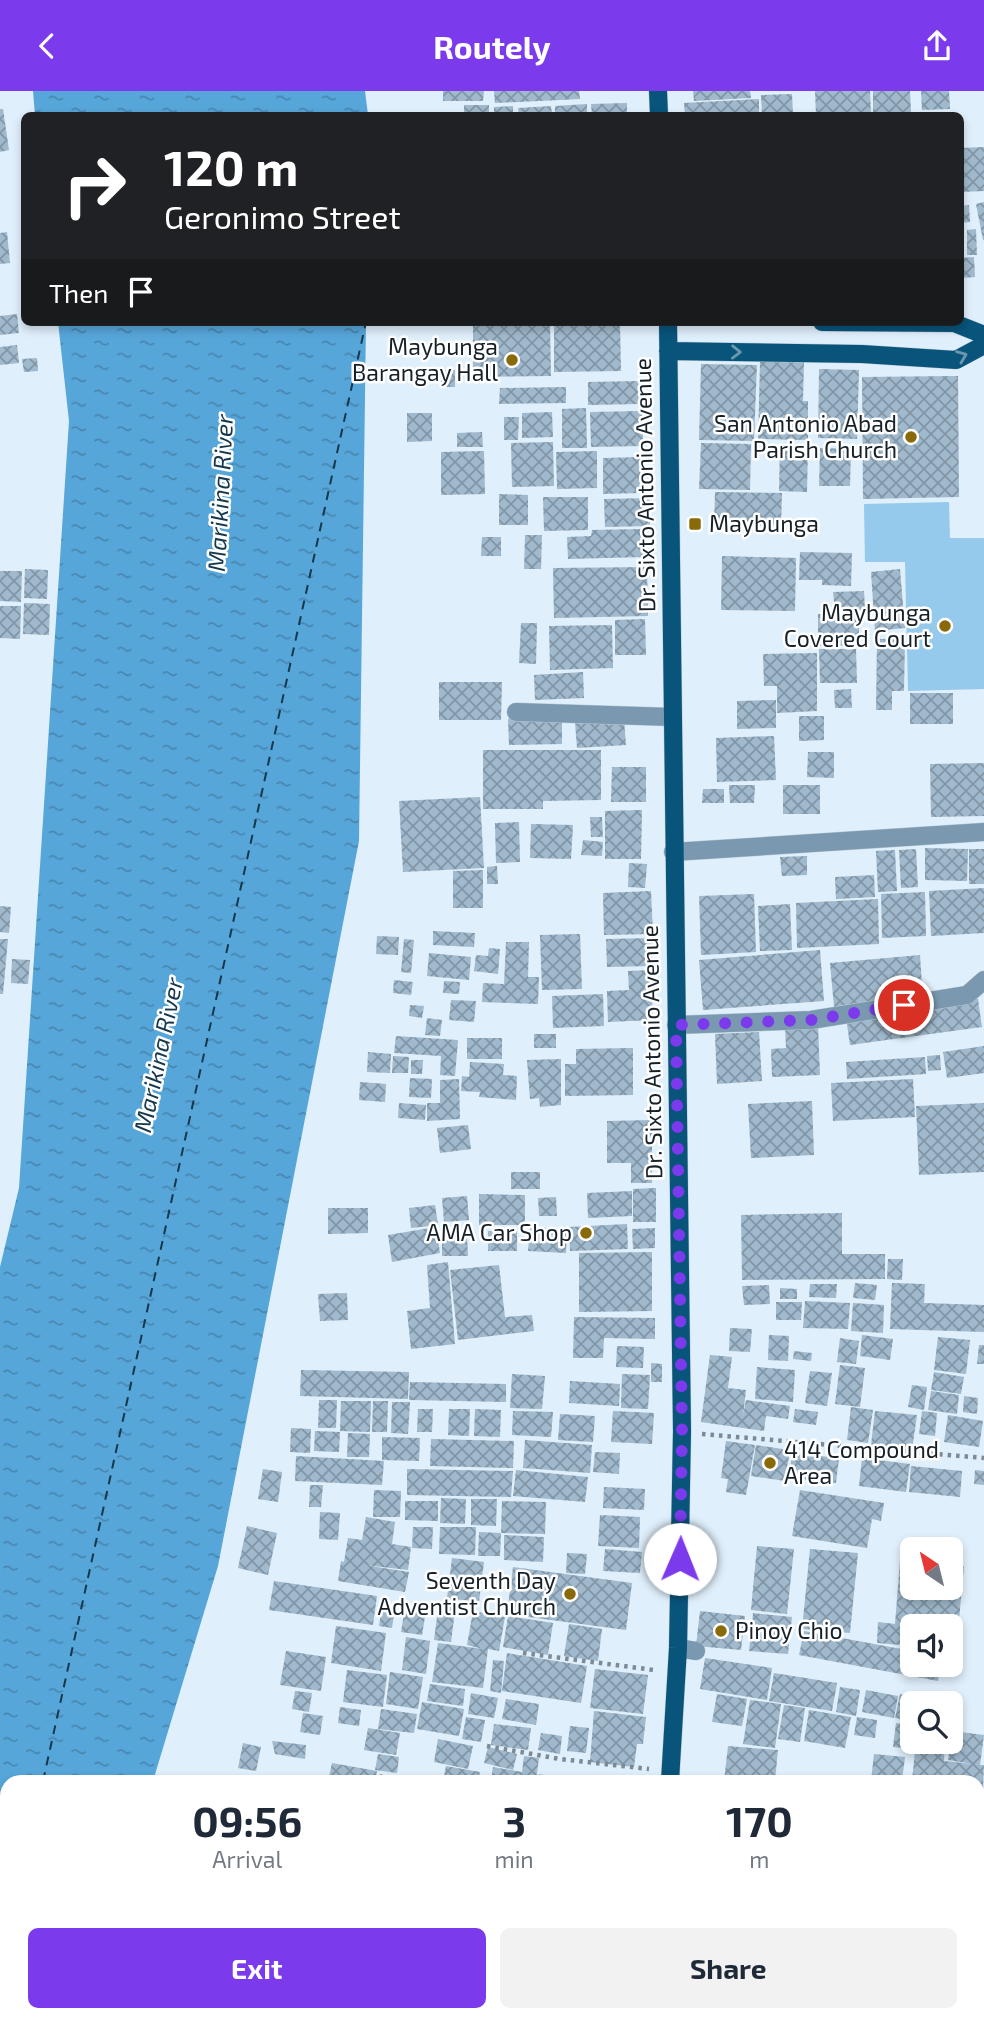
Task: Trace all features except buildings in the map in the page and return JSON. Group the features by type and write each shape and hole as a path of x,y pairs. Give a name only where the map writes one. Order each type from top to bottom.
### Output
{"main road":[{"path":"658,91 659,112"},
{"name":"Dr. Sixto Antonio Avenue","path":"668,326 673,852 687,1650 677,1673 670,1775"},
{"path":"962,326 984,335"},
{"path":"668,351 862,354 956,360 984,345"}],"street":[{"path":"516,712 672,716"},
{"path":"673,852 984,832"},
{"path":"676,1025 811,1020 967,995 984,980"}],"path":[{"path":"716,1436 984,1458"},
{"path":"523,1653 677,1673"},
{"path":"487,1746 658,1775"}],"shaded area":[{"name":"Maybunga Covered Court","path":"949,502 950,538 984,538 984,689 908,691 905,562 865,562 864,504"}],"water":[{"path":"33,91 365,91 368,112 35,112"},
{"name":"Marikina River","path":"58,326 366,326 359,841 218,1566 155,1775 0,1775 0,1267 19,1188 69,421"}],"ferry route":[{"path":"44,1775 365,326"}],"place":[{"name":"Maybunga Barangay Hall","path":"512,360"},
{"name":"San Antonio Abad Parish Church","path":"911,437"},
{"name":"Maybunga","path":"695,524"},
{"name":"Maybunga Covered Court","path":"945,626"},
{"name":"AMA Car Shop","path":"586,1233"},
{"name":"414 Compound Area","path":"770,1463"},
{"name":"Seventh Day Adventist Church","path":"570,1594"},
{"name":"Pinoy Chio","path":"721,1631"}],"route":[{"path":"680,1559 682,1431 676,1025 811,1020 904,1005"}]}
